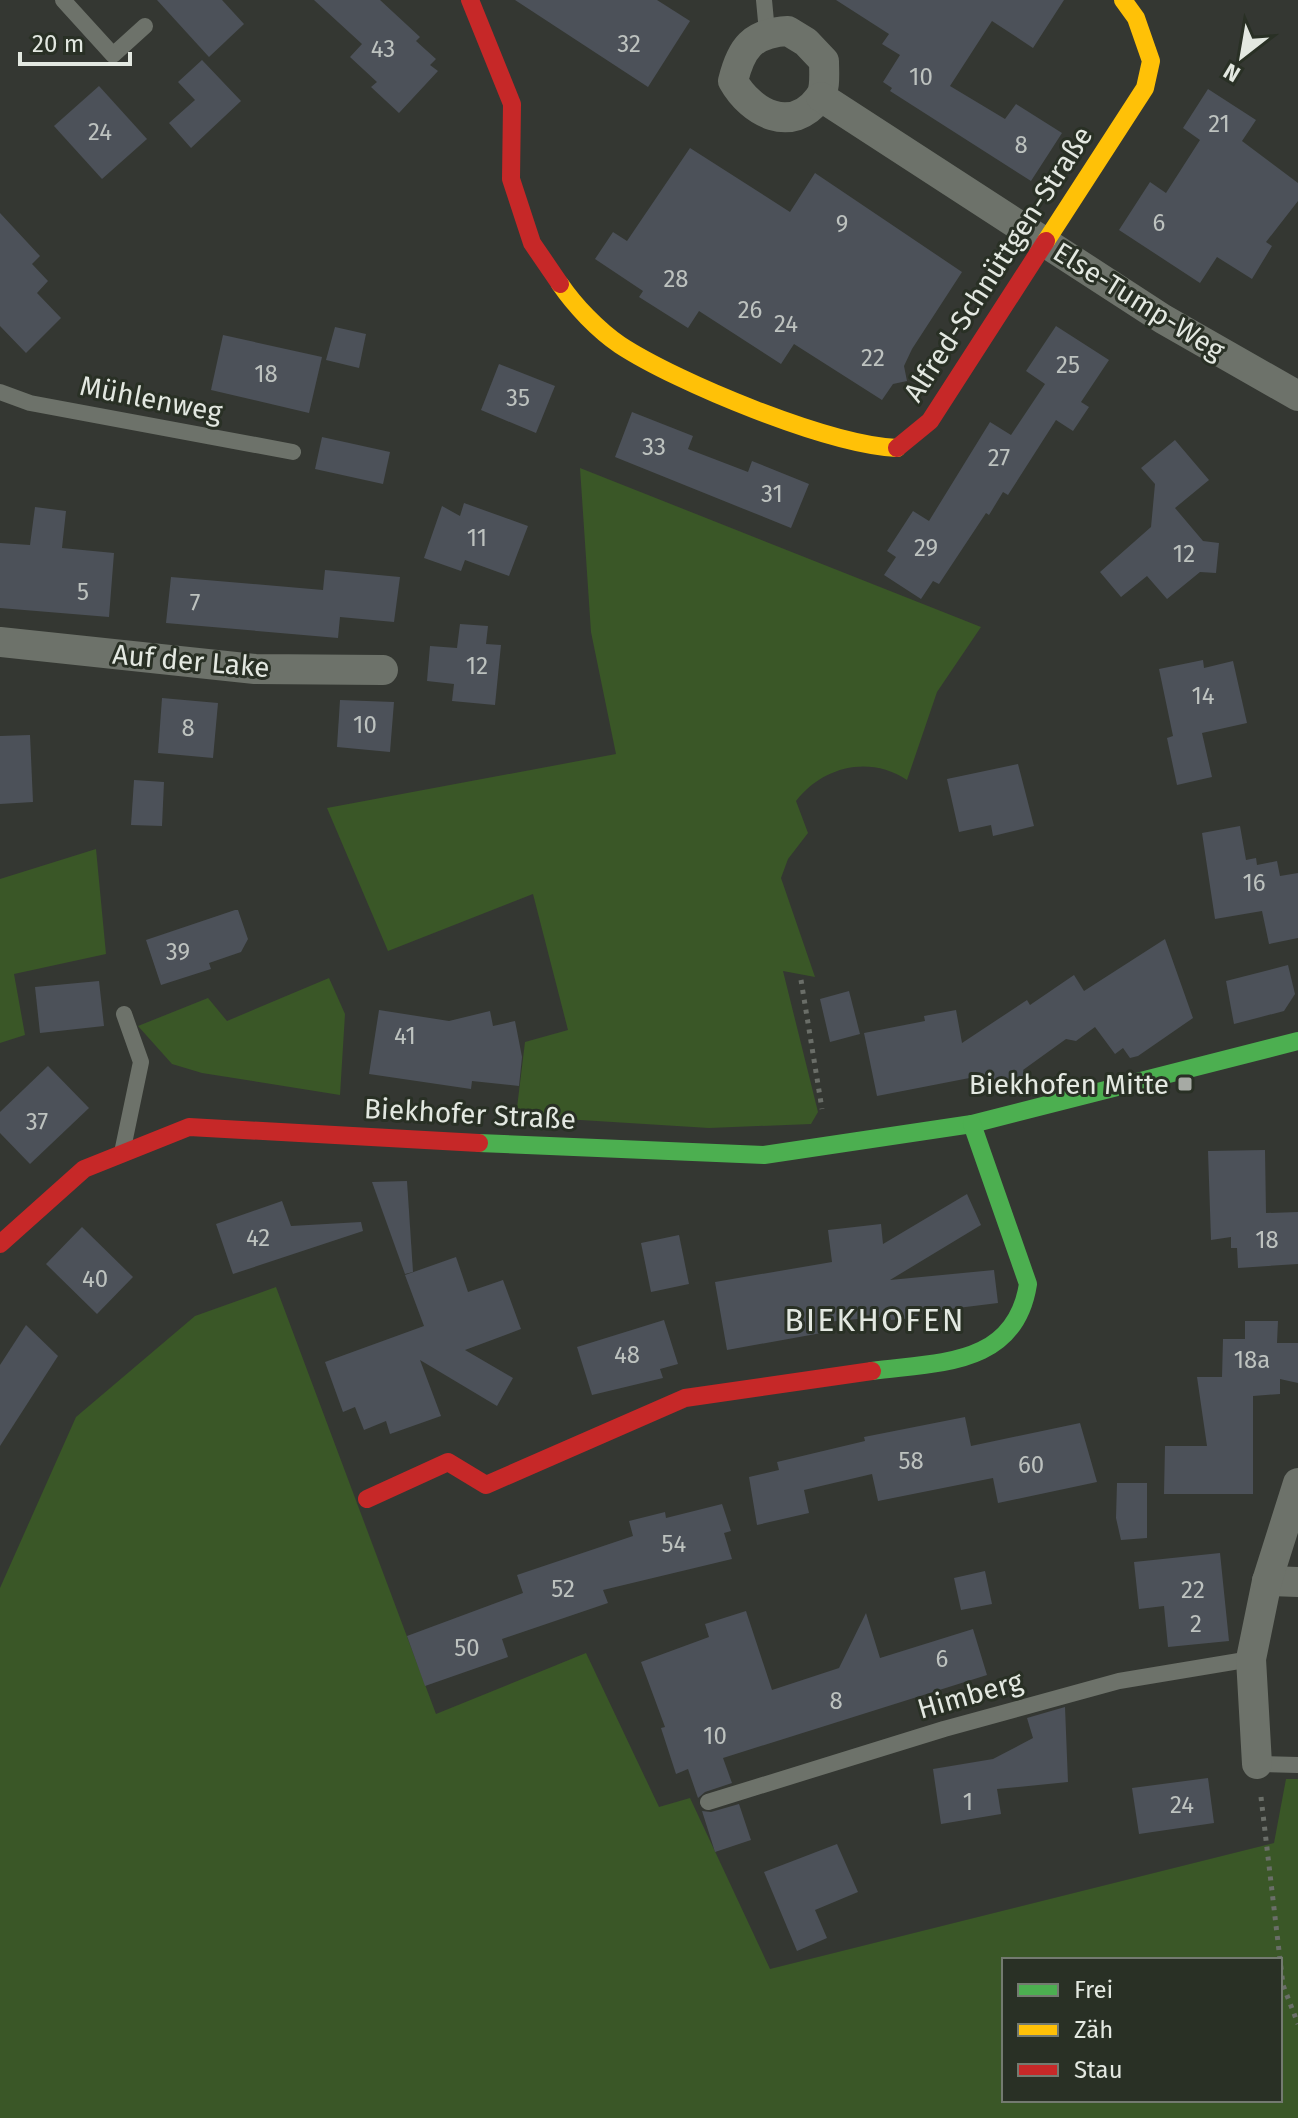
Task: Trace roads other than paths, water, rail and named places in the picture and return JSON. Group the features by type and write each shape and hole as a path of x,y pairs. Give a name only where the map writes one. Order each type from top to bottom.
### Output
{"street":[{"name":"Alfred-Schnüttgen-Straße","path":"470,0 512,104 511,179 532,243 570,299 619,344 689,383 806,426 878,447 899,448 930,421 1145,88 1151,61 1136,18 1123,0"},
{"path":"788,31 806,42 824,61 821,97 800,114 780,117 757,111 743,98 733,81 739,59 750,43 767,32 788,31"},
{"name":"Else-Tump-Weg","path":"821,97 1163,319 1298,396"},
{"name":"Auf der Lake","path":"0,642 255,669 383,670"},
{"name":"Biekhofer Straße","path":"0,1244 84,1169 189,1127 652,1152 764,1155 972,1124 1298,1041"},
{"path":"367,1499 448,1462 486,1485 685,1398 972,1357 1012,1332 1025,1310 1028,1284 972,1124"},
{"path":"1257,1764 1251,1659 1267,1581 1298,1483"},
{"path":"1267,1581 1298,1582"}],"lane":[{"path":"63,0 113,55 145,26"},
{"path":"764,0 767,32"},
{"name":"Mühlenweg","path":"0,392 30,403 293,452"},
{"path":"122,1154 141,1062 124,1014"},
{"name":"Himberg","path":"708,1802 944,1729 1119,1681 1251,1659"},
{"path":"1257,1764 1298,1765"}],"place":[{"name":"Biekhofen Mitte","path":"1185,1084"}],"district":[{"name":"BIEKHOFEN","path":"875,1320"}]}
